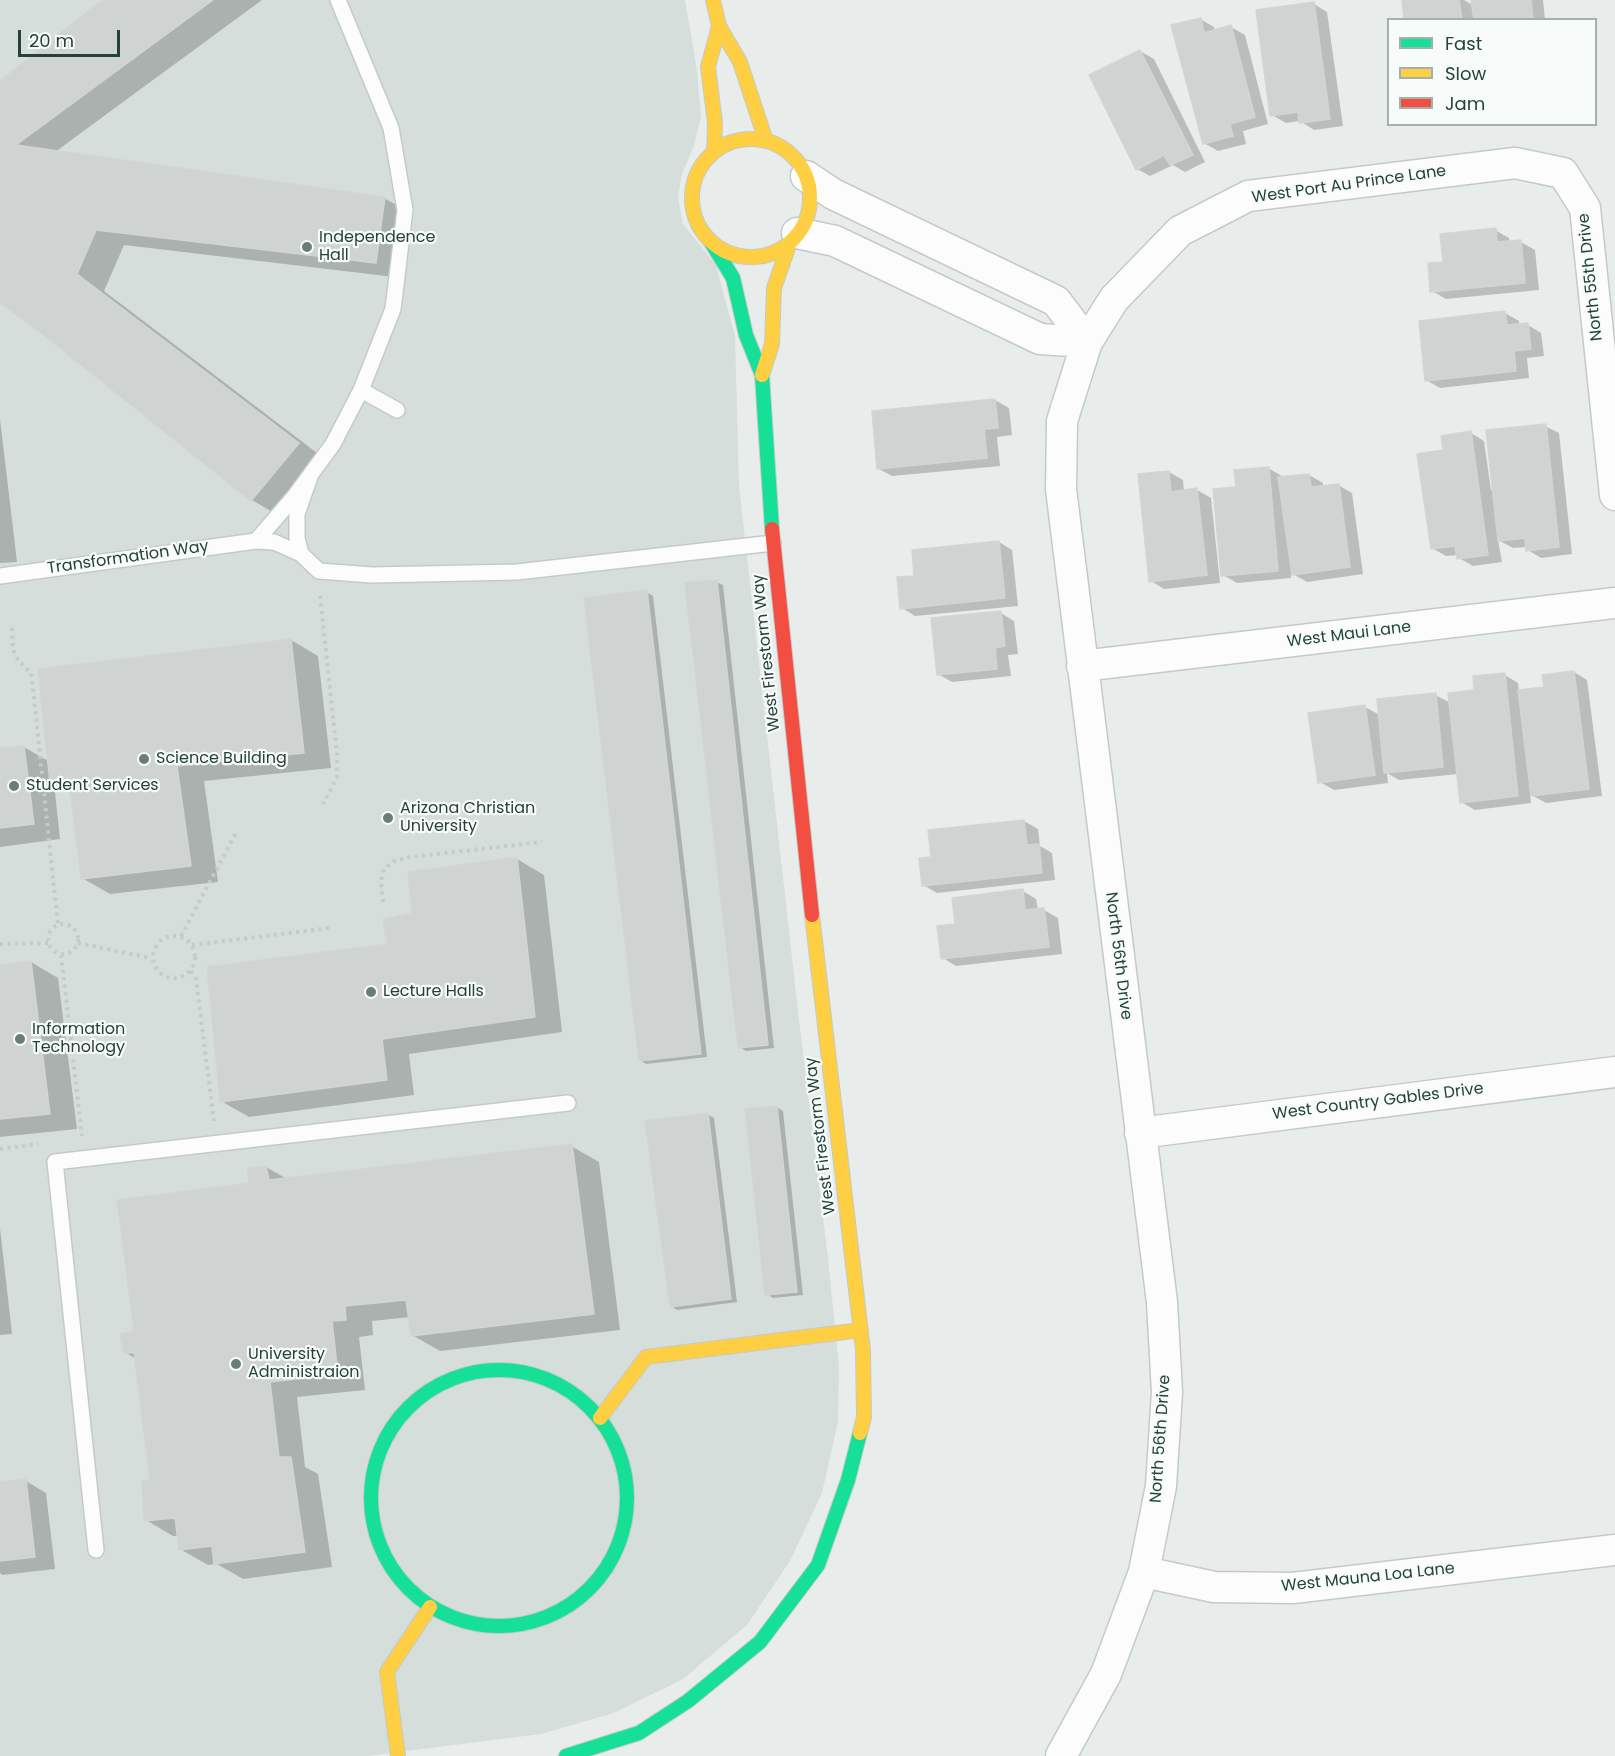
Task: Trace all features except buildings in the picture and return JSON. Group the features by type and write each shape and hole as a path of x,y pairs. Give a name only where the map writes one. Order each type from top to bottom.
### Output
{"street":[{"path":"713,0 719,26 740,62 766,141"},
{"path":"714,152 715,123 708,67 719,26"},
{"path":"757,138 766,141 776,143 792,155 806,176 810,188 809,208 802,227 794,238 773,253 754,257 734,255 711,242 702,232 693,214 691,195 695,176 705,160 720,147 738,140 757,138"},
{"name":"West Port Au Prince Lane","path":"1087,342 1114,299 1180,231 1248,196 1515,163 1563,173"},
{"name":"North 55th Drive","path":"1563,173 1585,208 1615,495"},
{"path":"806,176 833,194 1056,300 1087,342"},
{"path":"794,238 835,241 1040,339 1087,342"},
{"name":"West Firestorm Way","path":"762,375 772,344 774,288 794,238"},
{"name":"West Firestorm Way","path":"566,1756 639,1732 688,1701 760,1642 818,1565 848,1480 864,1417 863,1350 804,846 773,543 762,375 746,335 733,278 711,242"},
{"path":"942,293 961,256"},
{"name":"North 56th Drive","path":"1087,342 1062,420 1061,489 1162,1302 1167,1392 1161,1486 1144,1572"},
{"name":"West Maui Lane","path":"1082,666 1615,603"},
{"name":"West Country Gables Drive","path":"1140,1133 1615,1072"},
{"path":"600,1418 646,1357 861,1330"},
{"path":"482,1371 524,1372 566,1389 600,1418 621,1457 628,1503 618,1547 595,1585 559,1612 516,1626 471,1624 430,1607 396,1577 376,1537 370,1493 380,1449 404,1412 440,1384 482,1371"},
{"name":"West Mauna Loa Lane","path":"1144,1572 1214,1587 1293,1588 1615,1550"},
{"path":"1061,1756 1106,1674 1144,1572"},
{"path":"398,1756 387,1672 430,1607"}],"lane":[{"path":"256,541 294,497 333,444 361,390 393,309 405,210 392,128 338,0"},
{"path":"361,390 397,410"},
{"path":"301,554 297,538 297,514 310,474"},
{"name":"Transformation Way","path":"0,576 256,541 274,542 301,554 319,571 372,576 517,572 773,543"},
{"path":"96,1550 55,1161 568,1103"}],"path":[{"path":"320,595 337,754 337,777 323,804"},
{"path":"12,628 13,650 18,660 31,674 32,679 58,925"},
{"path":"181,936 237,831"},
{"path":"383,902 381,881 384,869 394,861 410,857 542,842"},
{"path":"63,923 72,926 78,934 75,950 69,954 61,955 52,951 48,943 48,934 58,925 63,923"},
{"path":"192,945 329,928"},
{"path":"167,936 181,936 192,945 196,958 191,971 180,979 166,978 156,970 151,958 155,945 167,936"},
{"path":"0,944 48,943"},
{"path":"78,943 151,958"},
{"path":"61,955 82,1139"},
{"path":"191,971 196,979 214,1124"}],"shaded area":[{"name":"Arizona Christian University","path":"0,0 685,0 697,70 701,116 694,146 682,174 678,197 683,224 716,265 735,336 739,485 828,1258 839,1367 838,1422 822,1493 790,1561 747,1625 683,1679 614,1713 541,1734 368,1756 0,1756"}],"traffic: fast":[{"path":"711,242 733,278 746,335 762,375 772,529"},
{"path":"499,1370 536,1376 559,1385 580,1399 598,1417 617,1449 624,1473 627,1498 621,1535 612,1558 598,1579 580,1597 548,1616 524,1623 499,1626 462,1620 439,1611 418,1597 400,1579 381,1547 374,1523 371,1498 377,1461 386,1438 400,1417 418,1399 450,1380 474,1373 499,1370"},
{"path":"566,1756 639,1733 688,1701 760,1642 818,1565 848,1480 860,1433"}],"traffic: slow":[{"path":"713,0 719,26 740,62 766,141"},
{"path":"714,152 715,123 708,67 719,26"},
{"path":"751,139 774,143 793,156 806,175 810,198 806,221 793,240 774,253 751,257 728,253 709,240 696,221 692,198 696,175 709,156 728,143 751,139"},
{"path":"762,375 772,344 774,288 790,242"},
{"path":"812,915 863,1350 864,1417 860,1433"},
{"path":"600,1418 646,1357 861,1330"},
{"path":"398,1756 387,1672 430,1607"}],"traffic: jam":[{"path":"772,529 812,915"}],"place":[{"name":"Independence Hall","path":"307,247"},
{"name":"Science Building","path":"144,759"},
{"name":"Student Services","path":"14,786"},
{"name":"Arizona Christian University","path":"388,818"},
{"name":"Lecture Halls","path":"371,992"},
{"name":"Information Technology","path":"20,1039"},
{"name":"University Administraion","path":"236,1364"}]}
